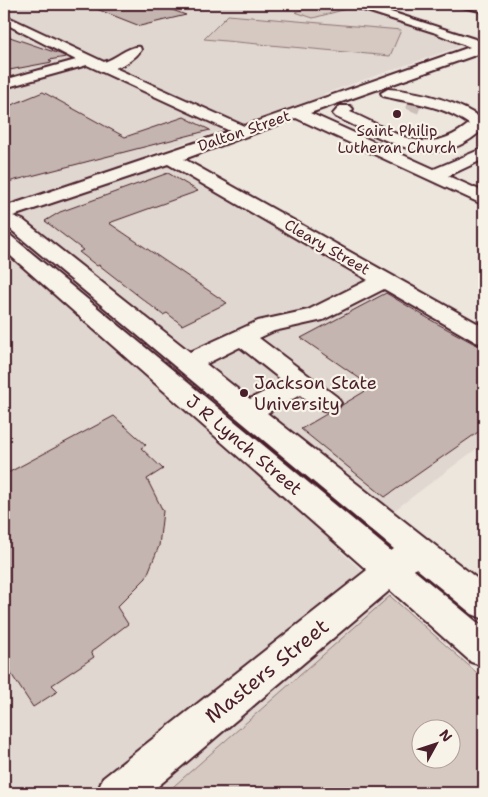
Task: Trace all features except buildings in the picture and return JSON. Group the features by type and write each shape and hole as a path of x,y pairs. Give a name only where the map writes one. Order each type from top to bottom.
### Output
{"street":[{"path":"355,4 483,47"},
{"path":"463,4 484,10"},
{"path":"4,18 87,61 157,90 244,132"},
{"name":"Dalton Street","path":"4,213 170,158 483,47"},
{"path":"104,67 121,61 134,50"},
{"path":"4,94 87,61"},
{"path":"121,61 152,75 157,90"},
{"path":"398,77 484,110"},
{"path":"371,86 457,119 472,132"},
{"path":"388,93 418,95 464,112 479,124 472,132 435,148 420,147 341,114 345,109 388,93"},
{"path":"328,102 345,109"},
{"path":"297,113 484,198"},
{"path":"394,157 420,147"},
{"path":"434,176 484,153"},
{"name":"Cleary Street","path":"170,158 484,337"},
{"name":"J R Lynch Street","path":"4,220 16,224 248,412 403,559 484,650"},
{"name":"J R Lynch Street","path":"4,240 403,559 484,604"},
{"path":"188,363 266,326 315,314 384,280"},
{"path":"242,337 328,403"},
{"path":"248,412 302,383"},
{"name":"Masters Street","path":"118,793 403,559"}],"shaded area":[{"name":"Jackson State University","path":"4,4 342,4 412,25 464,45 323,94 327,96 149,154 484,344 484,443 340,551 484,679 484,793 4,793"},
{"path":"325,4 337,4 350,8 313,18 295,12"},
{"path":"228,15 401,30 390,56 204,39"},
{"path":"390,596 484,679 484,793 166,793"}],"tunnel":[{"path":"409,101 421,106"}],"place":[{"name":"Saint Philip Lutheran Church","path":"397,114"},
{"name":"Jackson State University","path":"244,393"}]}
